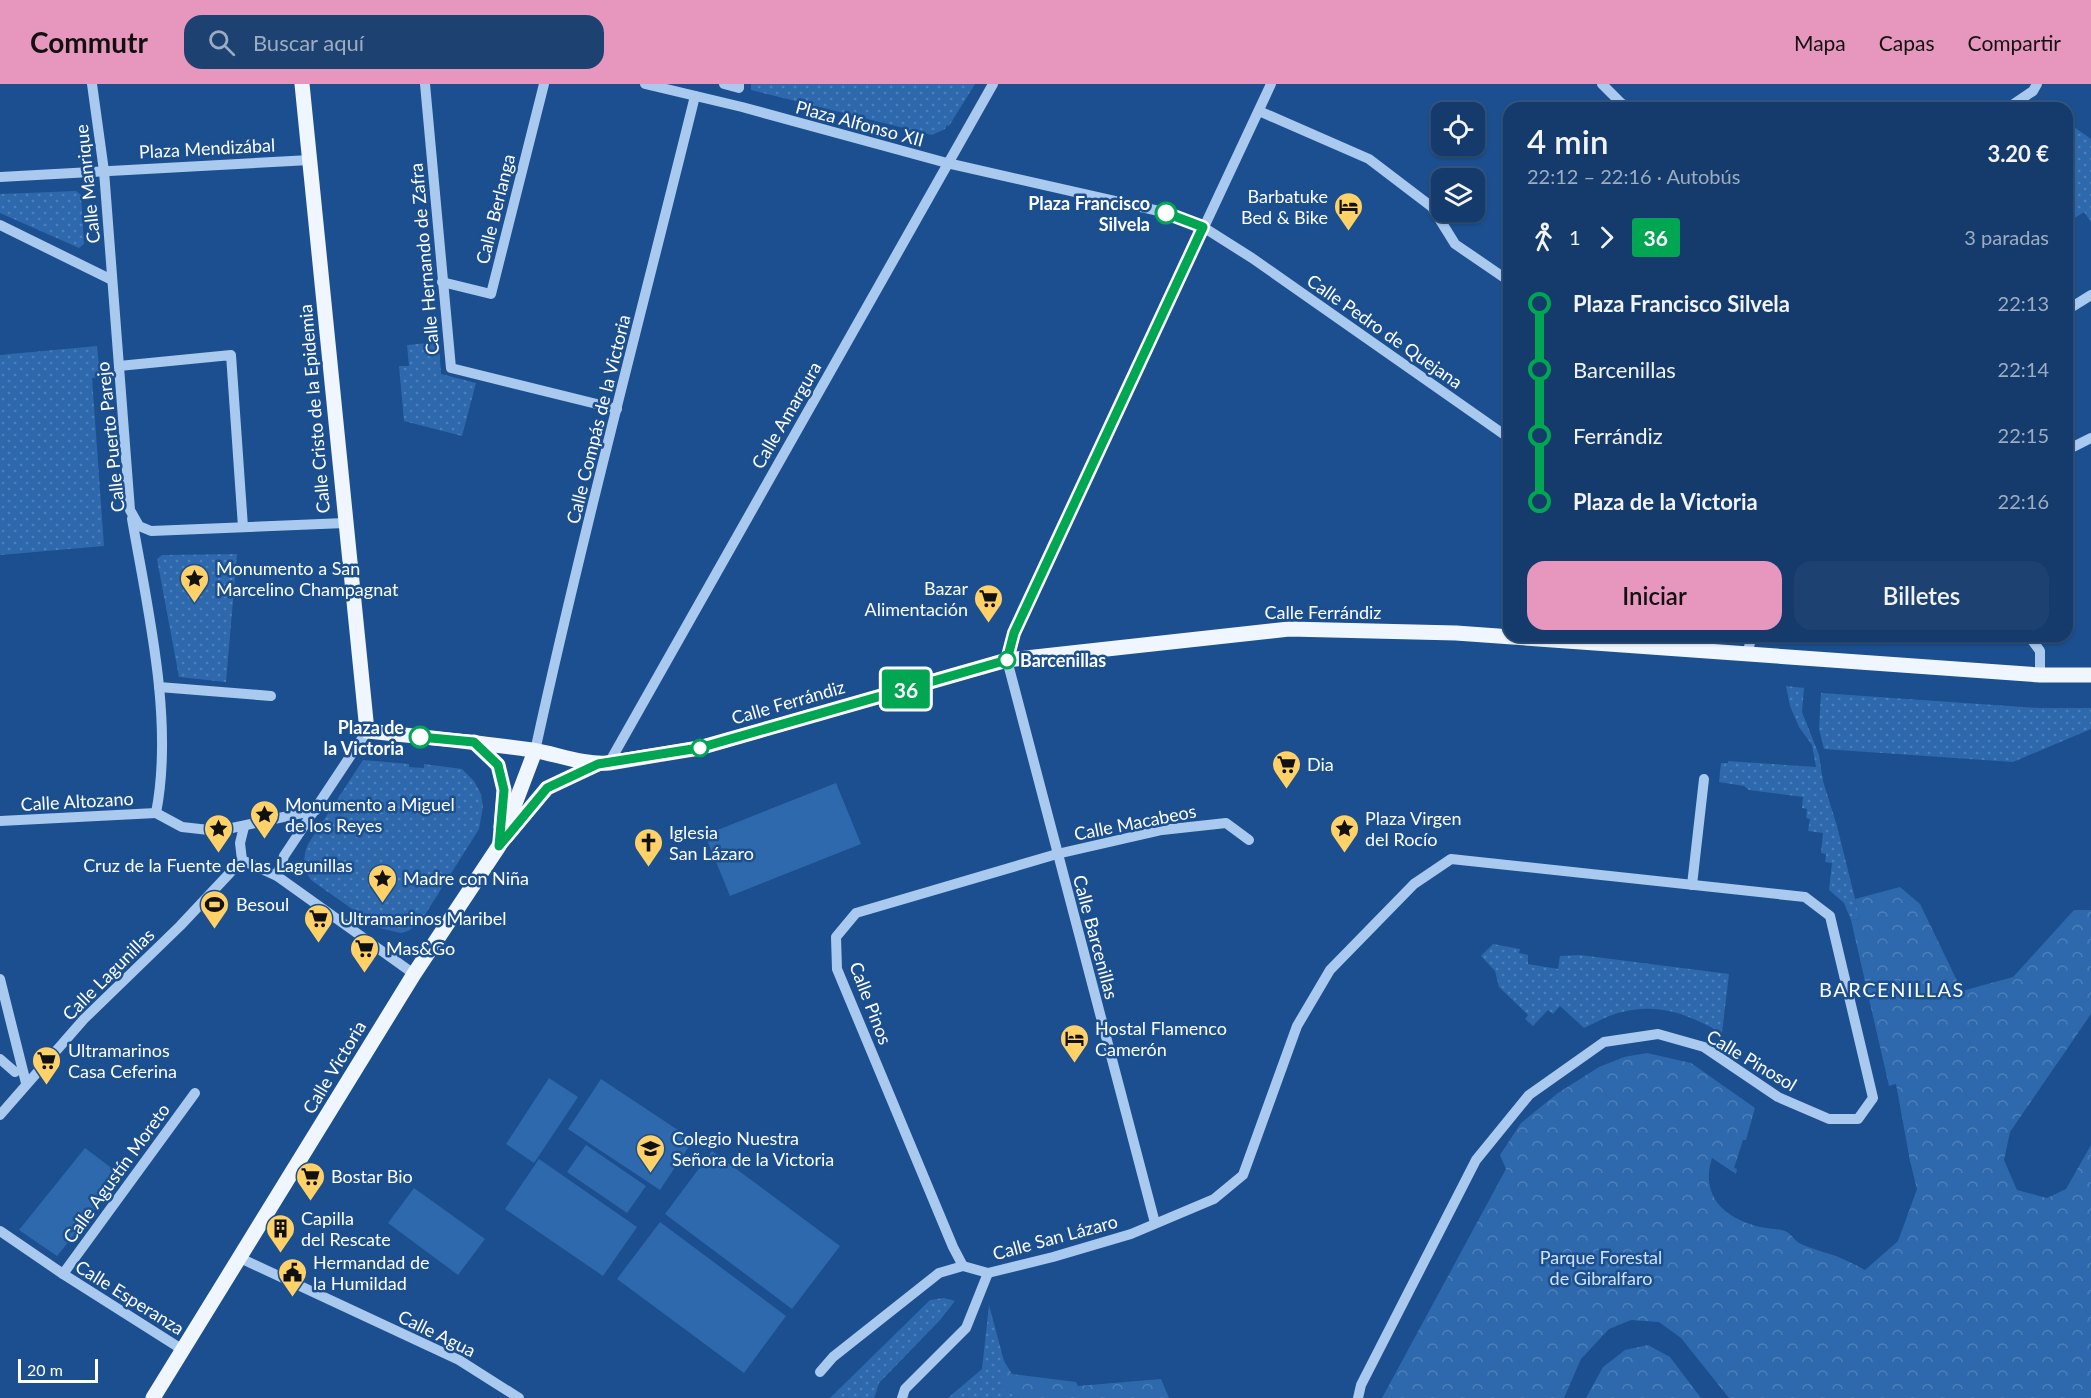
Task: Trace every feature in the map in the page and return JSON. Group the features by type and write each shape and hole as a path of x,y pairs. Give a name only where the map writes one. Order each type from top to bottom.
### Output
{"main road":[{"name":"Calle Cristo de la Epidemia","path":"302,84 367,731"},
{"name":"Calle Ferrándiz","path":"535,751 603,763 699,748 1007,660 1289,629 1503,636"},
{"name":"Calle Ferrándiz","path":"1589,642 2040,675 2091,675"},
{"path":"367,731 535,751"},
{"path":"474,742 498,765 504,790 499,846"},
{"name":"Calle Victoria","path":"153,1398 414,974 499,846 535,751"},
{"path":"499,846 547,788 603,763"}],"street":[{"name":"Calle Manrique","path":"92,84 104,171 112,280"},
{"name":"Calle Hernando de Zafra","path":"425,84 451,368 617,410"},
{"name":"Calle Berlanga","path":"442,282 491,294 544,84"},
{"name":"Plaza Alfonso XII","path":"645,84 947,163 1159,211 1203,227"},
{"path":"724,84 738,87 739,84"},
{"name":"Calle Amargura","path":"603,763 993,84"},
{"path":"1007,660 1014,633 1271,84"},
{"path":"1602,84 1620,102"},
{"path":"2017,102 2033,92 2037,84"},
{"name":"Calle Compás de la Victoria","path":"535,751 570,594 695,96"},
{"path":"1259,111 1369,159 1432,207 1455,244 1503,277"},
{"name":"Plaza Mendizábal","path":"0,177 310,160"},
{"path":"0,225 112,280"},
{"name":"Calle Pedro de Quejana","path":"1203,227 1243,252 1503,434"},
{"name":"Calle Puerto Parejo","path":"112,280 130,510 139,526 151,531 345,523"},
{"path":"2073,306 2091,295"},
{"path":"119,366 231,355 243,527"},
{"path":"2073,447 2091,438"},
{"path":"130,510 159,687 162,783 156,813 182,827 218,831 316,810"},
{"path":"1619,644 1622,642"},
{"path":"1680,642 1690,650"},
{"path":"1747,654 1750,642"},
{"path":"2033,642 2040,651 2040,675"},
{"name":"Calle Barcenillas","path":"1007,660 1155,1223"},
{"path":"159,687 271,696"},
{"path":"277,876 284,856 367,731"},
{"path":"1692,885 1704,779"},
{"name":"Calle Altozano","path":"0,821 156,813"},
{"name":"Calle Macabeos","path":"1057,854 1162,830 1226,823 1249,840"},
{"path":"244,827 240,843 242,860 277,876 414,974"},
{"name":"Calle Pinos","path":"963,1266 837,969 836,937 856,913 1057,854"},
{"name":"Calle Pinosol","path":"1155,1223 1214,1199 1243,1175 1297,1026 1330,970 1414,884 1451,859 1805,897 1830,916 1873,1098 1858,1119 1829,1119 1778,1097 1704,1047 1658,1034 1604,1042 1529,1095 1476,1160 1361,1385 1358,1398"},
{"name":"Calle Lagunillas","path":"0,1114 84,1019 180,926 242,860"},
{"path":"0,979 26,1083"},
{"path":"0,1059 15,1072"},
{"name":"Calle Agustín Moreto","path":"63,1274 195,1093"},
{"name":"Calle San Lázaro","path":"963,1266 988,1273 1131,1234 1155,1223"},
{"name":"Calle Esperanza","path":"0,1231 183,1350"},
{"name":"Calle Agua","path":"240,1258 459,1360 519,1398"},
{"path":"820,1372 833,1357 939,1273 963,1266"},
{"path":"902,1398 905,1389 966,1328 988,1273"}],"green space":[{"path":"751,84 975,84 949,126 947,125 945,129 932,135 751,90"},
{"path":"2073,126 2091,139 2091,222 2084,212 2073,219"},
{"path":"76,191 81,195 84,244 79,248 0,213 0,194"},
{"path":"439,342 441,374 476,383 462,436 404,421 399,366 409,366 407,345"},
{"path":"97,346 100,377 92,378 104,546 0,555 0,355"},
{"path":"237,554 226,682 179,677 157,559 162,555"},
{"path":"1786,686 1804,688 1802,712 1819,755 1823,781 1837,826 1860,919 1851,920 1844,903 1829,890 1832,863 1825,862 1826,854 1821,853 1823,833 1808,831 1810,819 1806,818 1807,809 1802,808 1803,797 1749,790 1744,786 1719,782 1721,763 1728,763 1728,761 1816,767 1812,745 1799,727 1790,706"},
{"path":"1821,693 2039,708 2091,708 2091,729 2013,762 1824,749 1819,729"},
{"path":"363,760 409,764 409,767 424,768 424,764 462,769 474,781 481,794 483,806 479,829 421,921 408,931 401,933 379,928 311,880 306,872 304,862 308,844"},
{"path":"836,783 861,844 730,896 705,835"},
{"name":"Parque Forestal de Gibralfaro","path":"1900,887 1920,904 1962,991 2013,977 2074,910 2091,910 2091,1014 2010,1132 2004,1160 2017,1190 2047,1198 2066,1189 2091,1145 2091,1398 1729,1398 1681,1338 1659,1322 1631,1320 1609,1329 1581,1359 1564,1398 1382,1398 1506,1169 1500,1155 1521,1123 1558,1093 1599,1067 1624,1057 1647,1053 1691,1063 1755,1108 1746,1140 1743,1140 1734,1168 1737,1169 1736,1174 1712,1158 1709,1172 1712,1194 1726,1211 1736,1218 1760,1227 1787,1232 1801,1244 1836,1256 1865,1270 1898,1241 1917,1189 1896,1084 1889,1086 1851,920 1860,919 1855,899"},
{"path":"1493,944 1520,949 1519,953 1528,955 1528,964 1558,969 1560,956 1580,955 1729,974 1722,1033 1684,1015 1660,1009 1618,1013 1584,1028 1560,1006 1553,1014 1548,1010 1533,1026 1525,1019 1528,1015 1499,987 1495,971 1481,956"},
{"path":"549,1078 578,1097 534,1163 506,1144"},
{"path":"601,1079 693,1140 660,1190 568,1129"},
{"path":"586,1145 646,1186 627,1213 567,1172"},
{"path":"85,1148 122,1176 57,1256 19,1230"},
{"path":"712,1151 840,1246 792,1309 665,1214"},
{"path":"539,1159 637,1227 603,1276 505,1209"},
{"path":"414,1188 485,1239 458,1275 388,1223"},
{"path":"660,1222 786,1316 744,1373 617,1279"},
{"path":"944,1298 955,1301 940,1320 879,1383 874,1398 830,1398 930,1300"},
{"path":"989,1305 1004,1361 1004,1389 1019,1398 948,1398 982,1369"},
{"path":"1648,1345 1670,1357 1701,1398 1586,1398 1603,1367 1625,1350"},
{"path":"1004,1361 1012,1374 1076,1382 1078,1386 1161,1379 1169,1398 1019,1398 1004,1389"}],"bus line":[{"name":"36","path":"420,737 474,742 498,765 504,790 499,846 547,788 598,764 699,748 1007,660 1014,633 1203,227 1166,213"}],"place":[{"name":"Plaza Francisco Silvela","path":"1166,213"},
{"name":"Barbatuke Bed & Bike","path":"1349,232"},
{"name":"Monumento a San Marcelino Champagnat","path":"195,604"},
{"name":"Bazar Alimentación","path":"989,624"},
{"name":"Barcenillas","path":"1007,660"},
{"name":"Plaza de la Victoria","path":"420,737"},
{"name":"Dia","path":"1286,790"},
{"name":"Monumento a Miguel de los Reyes","path":"264,840"},
{"name":"Cruz de la Fuente de las Lagunillas","path":"218,854"},
{"name":"Plaza Virgen del Rocío","path":"1344,854"},
{"name":"Iglesia San Lázaro","path":"648,868"},
{"name":"Madre con Niña","path":"382,904"},
{"name":"Besoul","path":"215,930"},
{"name":"Ultramarinos Maribel","path":"319,944"},
{"name":"Mas&Go","path":"365,974"},
{"name":"Hostal Flamenco Camerón","path":"1074,1064"},
{"name":"Ultramarinos Casa Ceferina","path":"47,1086"},
{"name":"Colegio Nuestra Señora de la Victoria","path":"651,1174"},
{"name":"Bostar Bio","path":"310,1202"},
{"name":"Capilla del Rescate","path":"280,1254"},
{"name":"Hermandad de la Humildad","path":"292,1298"}],"district":[{"name":"BARCENILLAS","path":"1892,989"}]}
